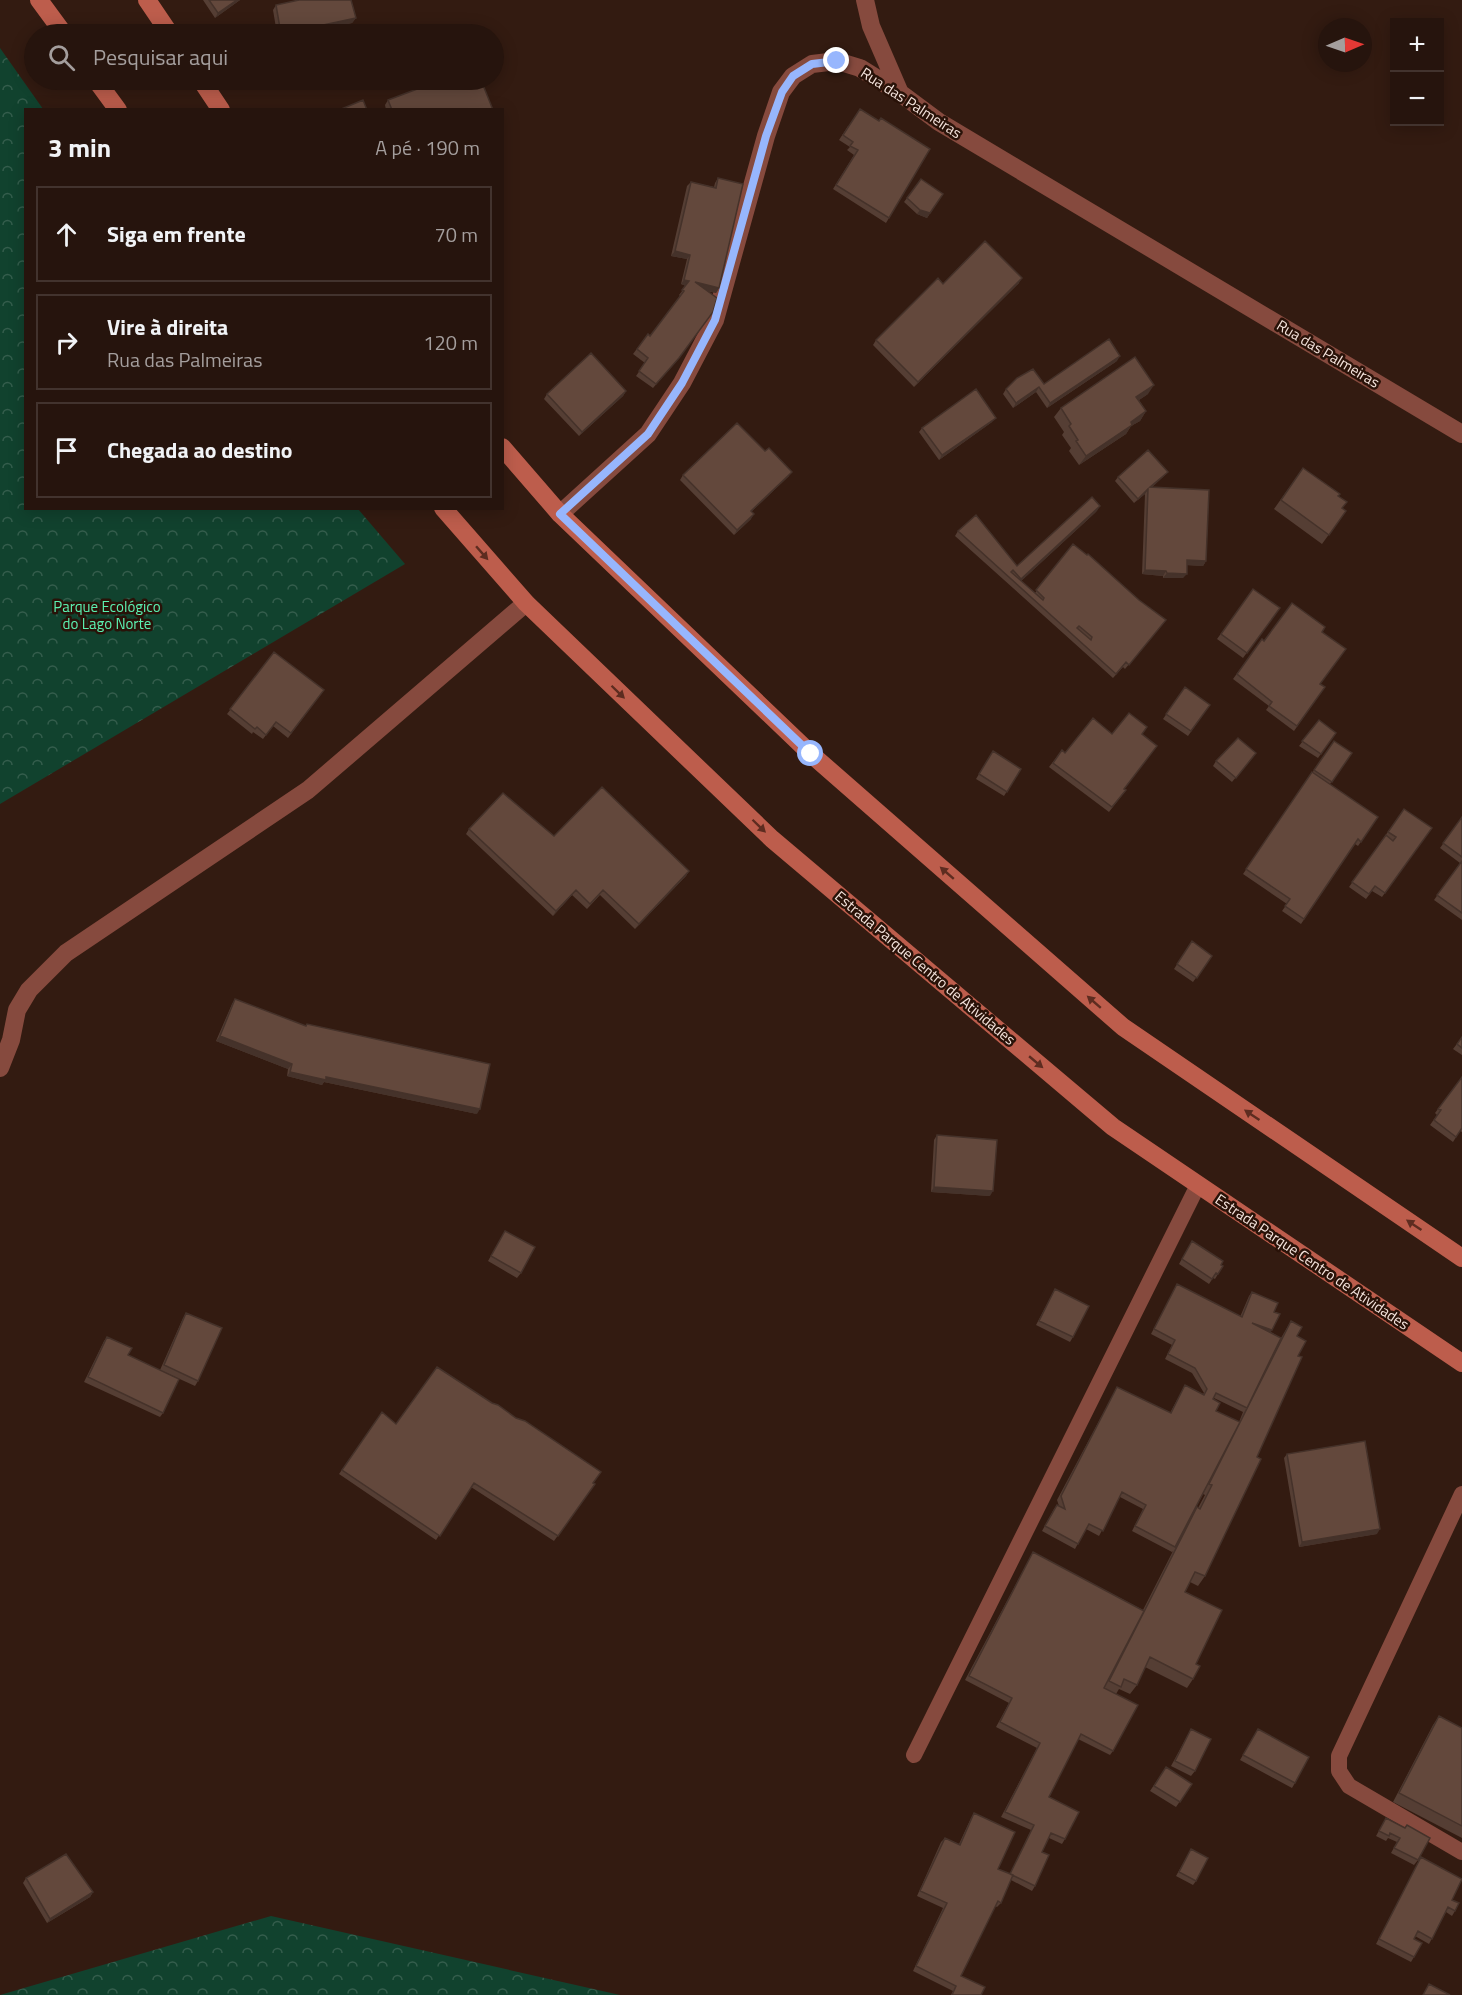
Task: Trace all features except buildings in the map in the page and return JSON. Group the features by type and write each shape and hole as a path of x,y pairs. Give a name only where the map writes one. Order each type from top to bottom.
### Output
{"main road":[{"path":"39,0 56,24"},
{"path":"147,0 163,24"},
{"path":"103,90 117,108"},
{"path":"208,90 220,108"},
{"path":"504,449 560,514 811,754 1123,1027 1462,1258"},
{"name":"Estrada Parque Centro de Atividades","path":"445,510 526,603 772,839 1113,1127 1462,1363"}],"street":[{"path":"865,0 872,26 900,93"},
{"name":"Rua das Palmeiras","path":"560,514 648,434 682,383 715,320 766,136 782,92 793,76 812,64 837,61 860,68 900,93 939,122 1462,434"},
{"path":"0,1068 11,1040 17,1010 29,990 66,953 308,790 526,603"}],"lane":[{"path":"914,1755 1198,1185"},
{"path":"1462,1494 1339,1756 1340,1771 1349,1786 1462,1852"}],"green space":[{"name":"Parque Ecológico do Lago Norte","path":"0,48 24,82 24,90 30,90 42,108 24,108 24,510 359,510 405,564 0,804"},
{"path":"271,1916 620,1995 0,1995"}],"route":[{"path":"811,754 560,514 648,434 682,383 715,320 766,136 782,92 793,76 812,64 837,61"}]}
